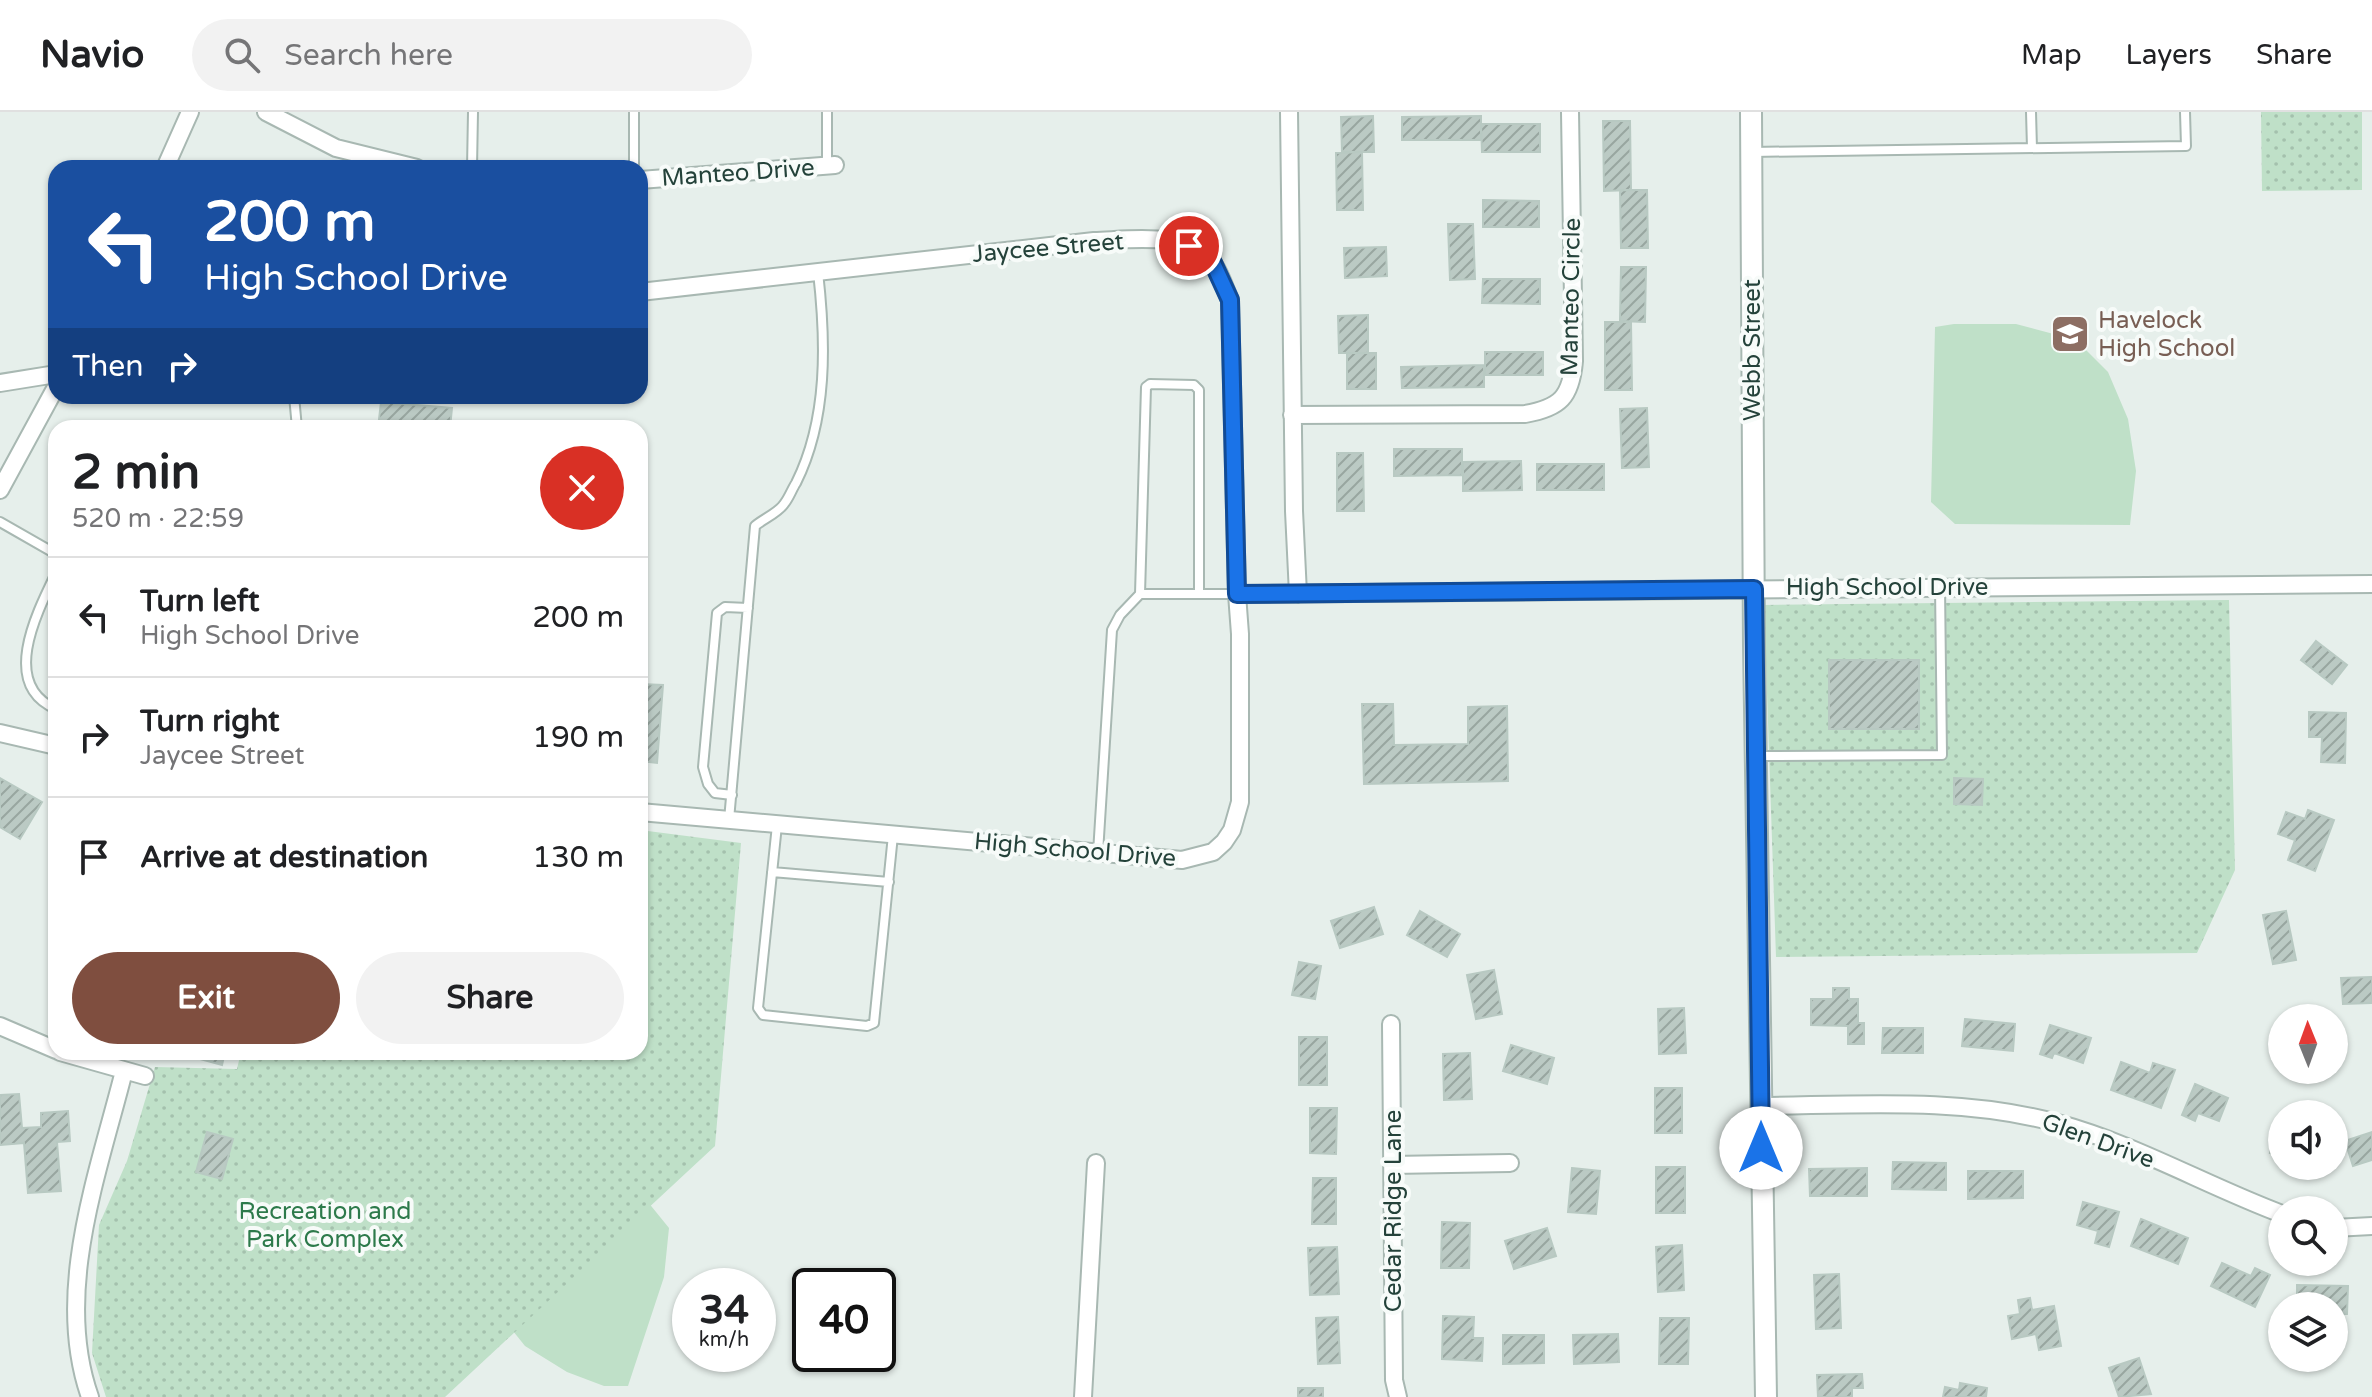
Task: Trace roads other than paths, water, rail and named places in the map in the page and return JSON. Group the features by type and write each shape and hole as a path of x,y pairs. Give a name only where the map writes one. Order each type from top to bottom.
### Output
{"street":[{"path":"169,160 190,112"},
{"path":"266,112 336,148 385,160"},
{"path":"1289,112 1292,415 1298,594"},
{"name":"Manteo Circle","path":"1292,415 1525,414 1552,407 1562,399 1569,389 1574,361 1570,112"},
{"name":"Webb Street","path":"1751,112 1754,589 1766,1397"},
{"name":"Manteo Drive","path":"648,179 831,165"},
{"name":"Jaycee Street","path":"648,291 1094,241 1162,238 1189,246 1213,263 1230,300 1237,594"},
{"path":"0,383 48,375"},
{"path":"0,490 48,402"},
{"name":"High School Drive","path":"648,813 1182,860 1213,852 1232,830 1240,802 1240,634 1237,594 2372,584"},
{"path":"0,733 48,744"},
{"name":"Cedar Ridge Lane","path":"1391,1024 1394,1380 1398,1397"},
{"path":"0,1026 48,1046"},
{"path":"89,1060 145,1076"},
{"path":"90,1397 85,1383 75,1304 78,1254 124,1071"},
{"name":"Glen Drive","path":"1761,1106 1974,1107 2018,1114 2083,1130 2268,1208"},
{"path":"1083,1397 1096,1163"},
{"path":"1392,1165 1510,1163"},
{"path":"2348,1227 2372,1226"}],"lane":[{"path":"472,160 473,112"},
{"path":"634,112 634,160"},
{"path":"827,112 831,165"},
{"path":"2031,112 2032,148"},
{"path":"1751,152 2186,146 2185,112"},
{"path":"729,820 755,526 784,506 803,468 821,403 818,272"},
{"path":"1098,853 1112,630 1120,615 1140,594 1146,387 1150,384 1194,385 1199,390 1199,594"},
{"path":"0,522 48,549"},
{"path":"1756,756 1942,755 1940,587"},
{"path":"48,590 21,646 20,666 28,691 48,706"},
{"path":"1140,594 1237,594"},
{"path":"732,795 715,793 708,784 703,767 717,613 725,607 748,608"},
{"path":"777,824 758,1008 763,1015 867,1026 874,1023 893,834"},
{"path":"772,872 889,882"}],"place":[{"name":"Havelock High School","path":"2070,334"}],"park label":[{"name":"Recreation and Park Complex","path":"325,1225"}]}
